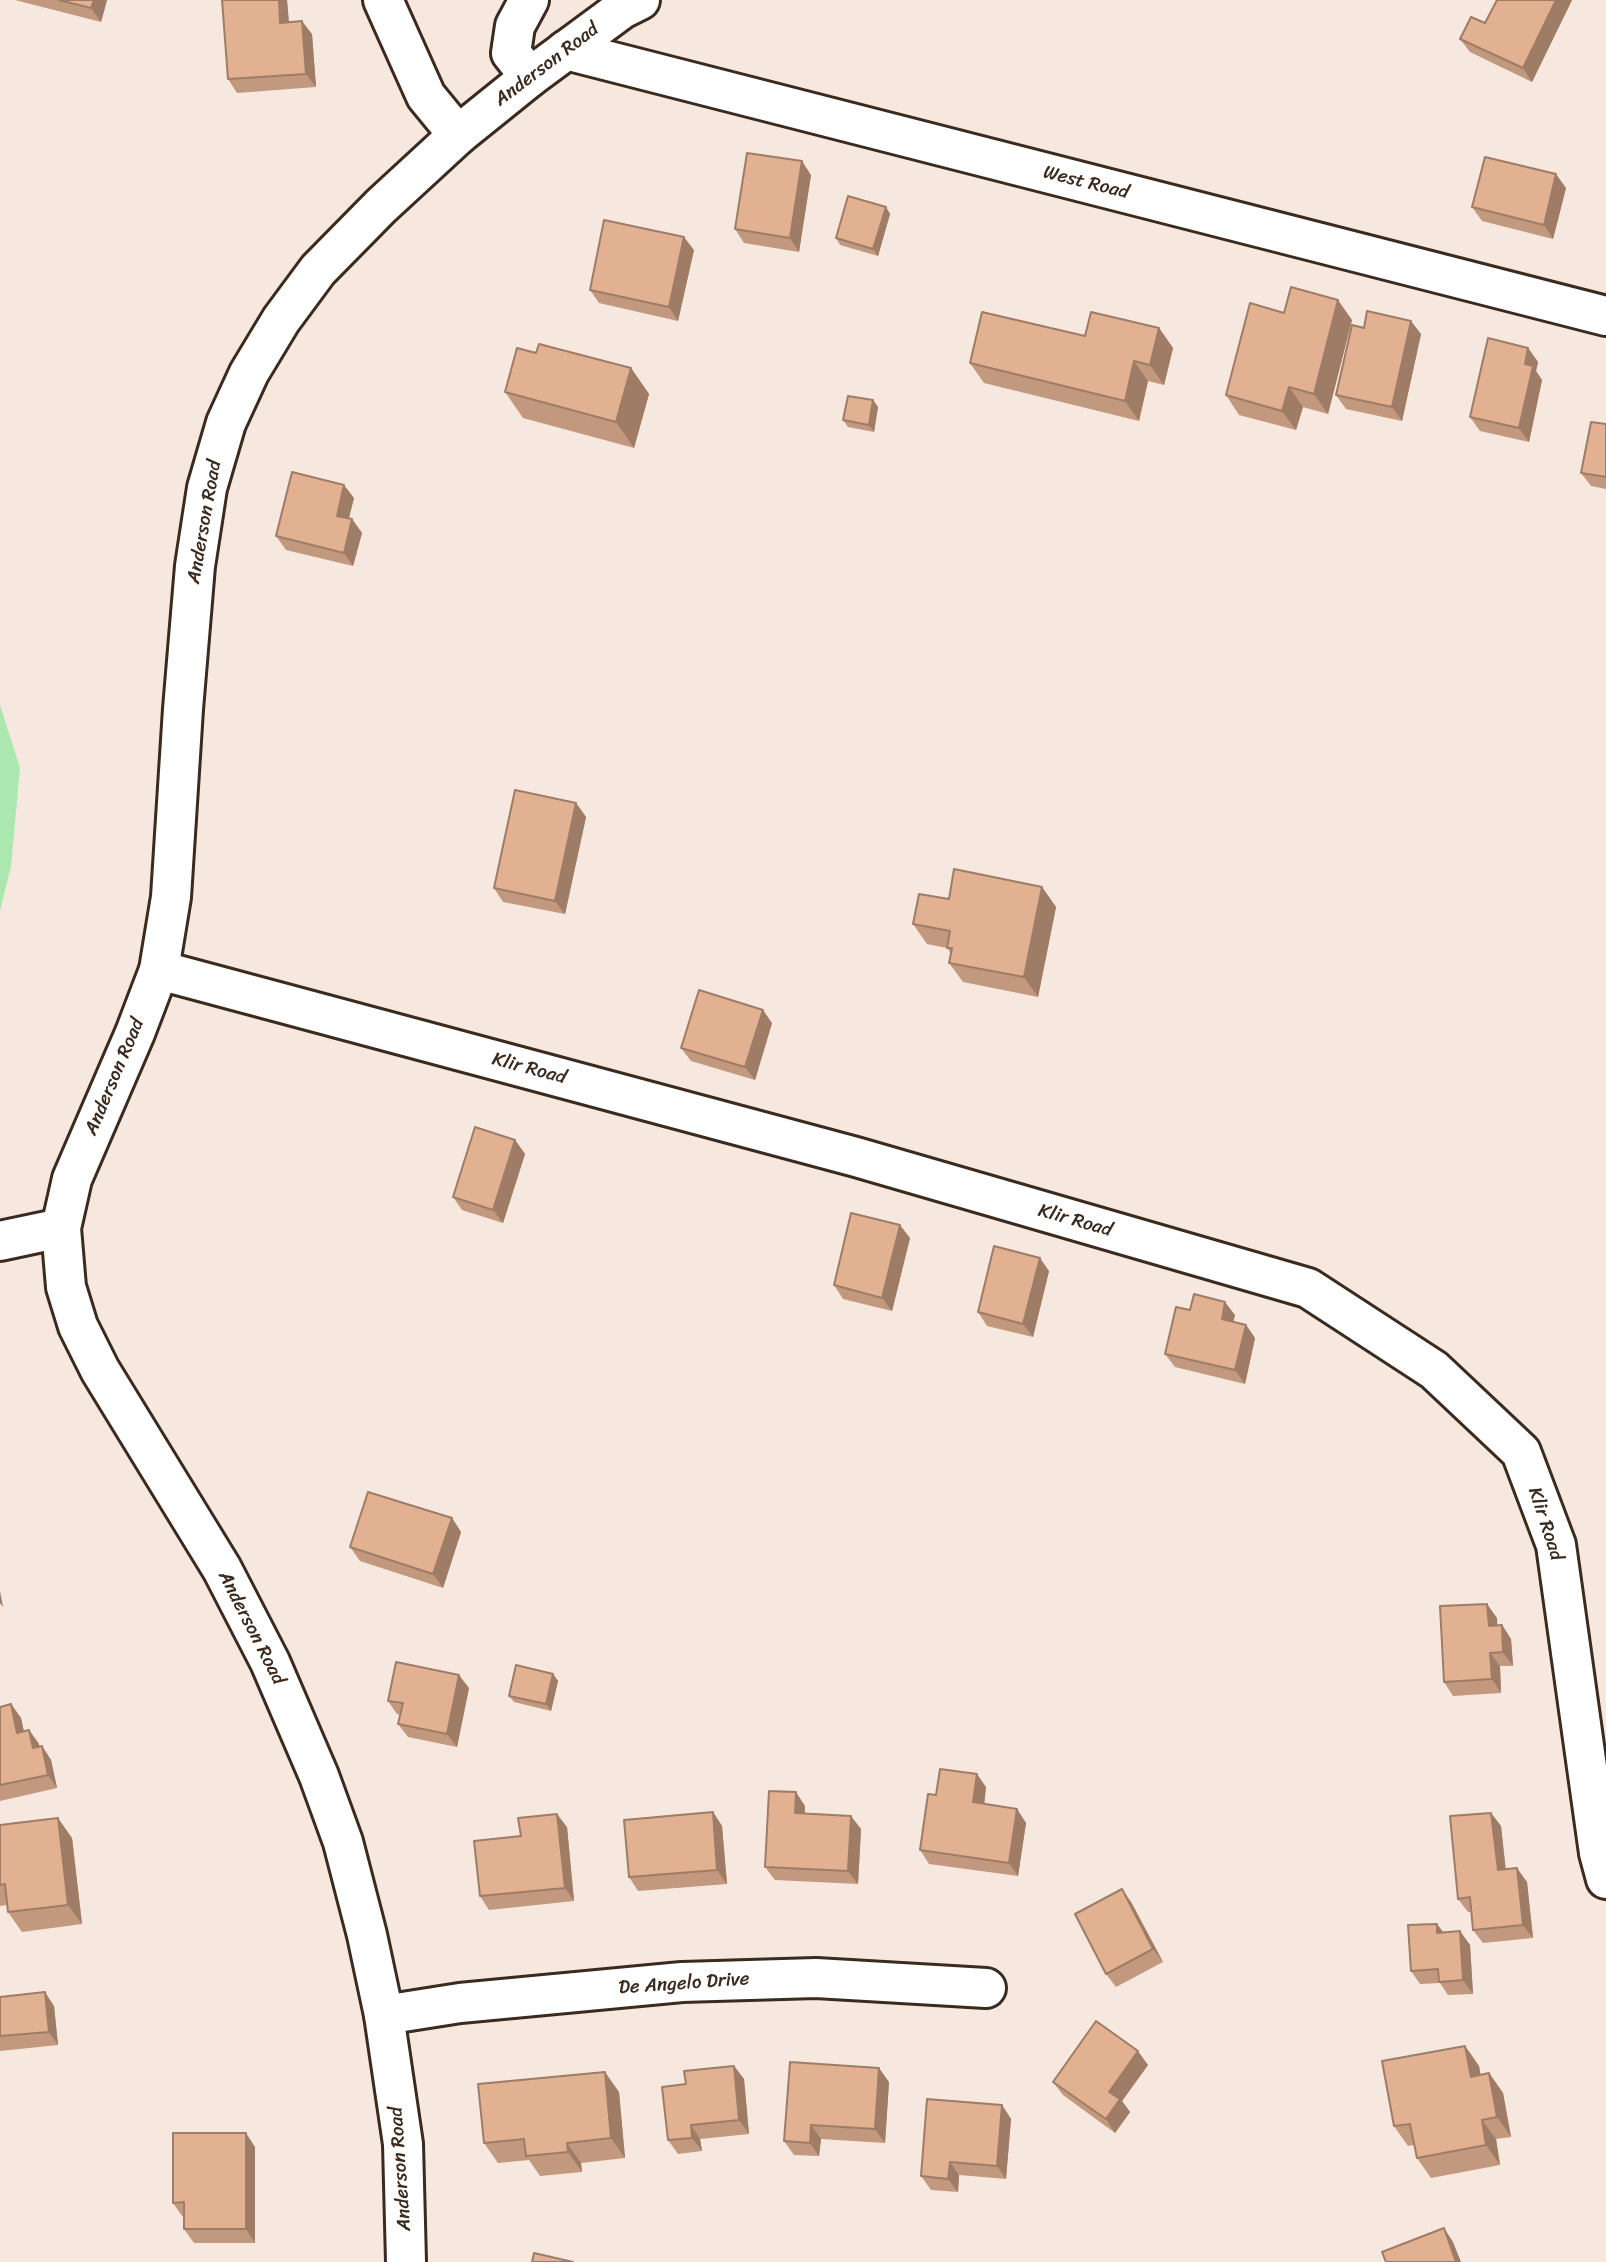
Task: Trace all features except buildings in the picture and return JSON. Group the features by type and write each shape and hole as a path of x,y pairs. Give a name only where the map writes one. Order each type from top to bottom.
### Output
{"street":[{"path":"383,0 426,96 458,135"},
{"path":"529,0 515,26 511,53 530,77"},
{"name":"Anderson Road","path":"407,2262 403,2144 384,2015 343,1842 319,1776 270,1662 222,1569 100,1370 78,1326 66,1287 61,1228 72,1179 159,970 171,897 195,566 207,488 226,423 249,373 281,320 318,270 381,206 458,135 530,77 622,9 640,0"},
{"name":"West Road","path":"566,50 1606,316"},
{"name":"Klir Road","path":"159,970 856,1157 1308,1288 1434,1370 1521,1452 1556,1545 1599,1853 1606,1879"},
{"path":"0,1241 61,1228"},
{"name":"De Angelo Drive","path":"384,2015 460,2003 682,1982 816,1978 986,1988"}],"green space":[{"path":"0,705 20,768 11,866 0,911"}]}
